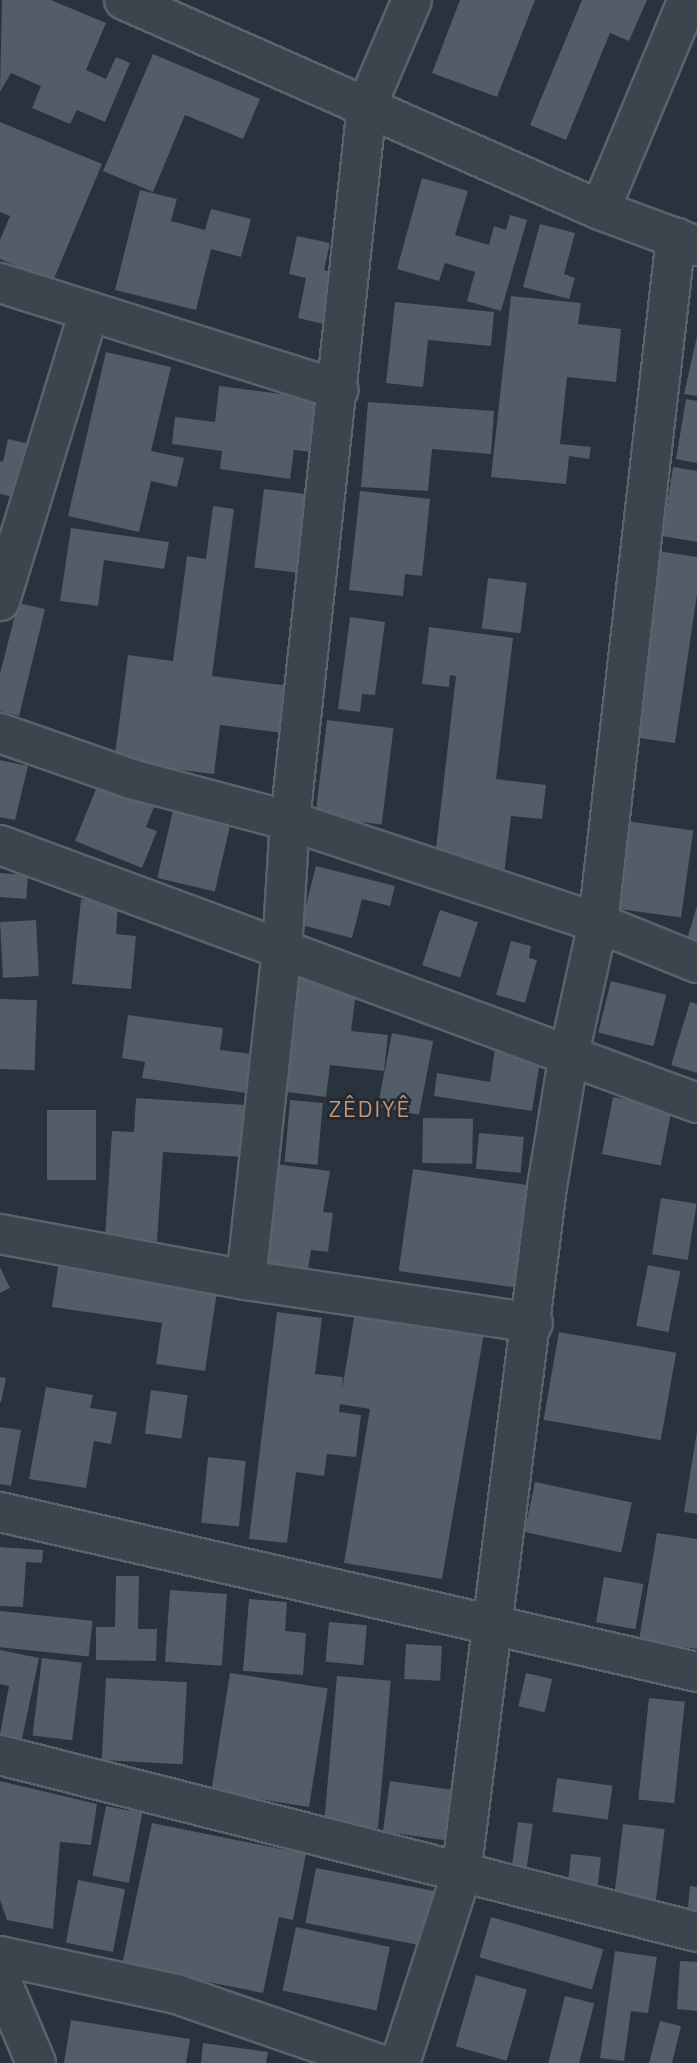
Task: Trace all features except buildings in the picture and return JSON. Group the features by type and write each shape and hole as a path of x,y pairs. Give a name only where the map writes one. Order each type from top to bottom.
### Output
{"street":[{"path":"124,0 600,210 686,242 598,923 569,1054 547,1187 533,1323 461,1875 400,2063"},
{"path":"246,1280 282,950 289,821 339,390 367,105 412,0"},
{"path":"600,210 688,0"},
{"path":"0,283 339,390"},
{"path":"0,601 89,312"},
{"path":"0,733 131,779 289,821 598,923 697,963"},
{"path":"0,845 697,1103"},
{"path":"0,1234 246,1280 533,1323"},
{"path":"0,1512 493,1628 697,1672"},
{"path":"0,1755 461,1875 697,1932"},
{"path":"0,1956 176,1994 376,2063"},
{"path":"0,1978 36,2063"}],"district":[{"name":"ZÊDIYÊ","path":"370,1109"}]}
